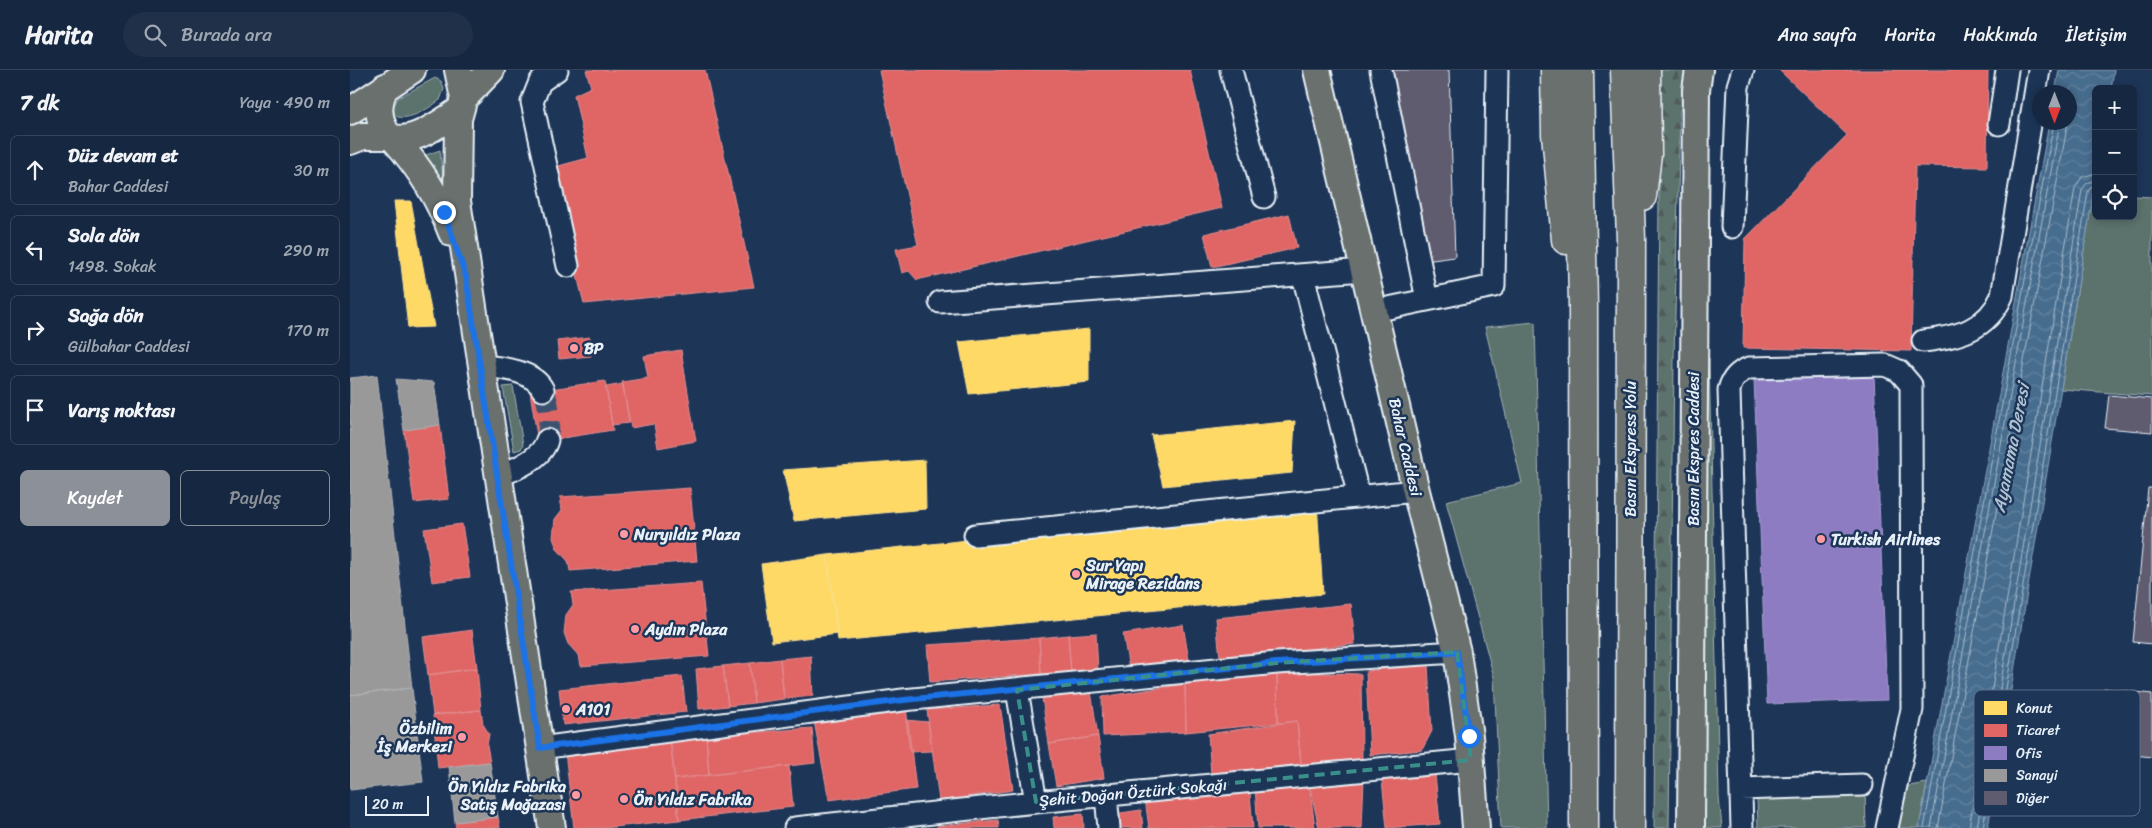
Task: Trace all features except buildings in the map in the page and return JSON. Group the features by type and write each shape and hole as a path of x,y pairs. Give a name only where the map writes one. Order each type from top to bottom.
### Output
{"highway":[{"path":"1554,70 1561,198 1567,248 1583,307"},
{"path":"1578,70 1583,307 1584,828"},
{"name":"Basın Ekspress Yolu","path":"1625,70 1631,239 1630,828"},
{"path":"1631,239 1645,186 1648,154 1646,70"}],"main road":[{"path":"350,111 385,86 412,70"},
{"path":"458,70 462,105 456,138 456,193 466,277 482,366 552,828"},
{"path":"350,141 363,136 391,138 421,134 462,105 491,70"},
{"name":"Bahar Caddesi","path":"1317,70 1416,491 1457,652 1471,760 1476,828"},
{"name":"Basın Ekspres Caddesi","path":"1691,828 1696,90 1699,70"},
{"path":"385,86 380,99 379,115 391,138 418,167 444,212 466,277"}],"street":[{"path":"557,70 540,82 532,102 568,266"},
{"path":"1231,70 1264,197"},
{"path":"1381,70 1427,300"},
{"path":"1374,311 1494,286 1497,70"},
{"path":"1732,227 1738,86 1743,70"},
{"path":"1999,124 2007,70"},
{"path":"1923,341 1942,338 1973,329 1992,314 2002,296 2039,70"},
{"path":"940,302 1364,270"},
{"path":"1303,275 1359,497"},
{"path":"1742,828 1731,383 1738,373 1749,368 1885,365 1899,371 1911,385 1912,709 1887,828"},
{"path":"482,366 502,368 524,374 540,383 543,390"},
{"path":"498,476 519,468 535,456 547,440"},
{"path":"975,535 1416,491"},
{"path":"540,748 904,700 1277,663 1457,652"},
{"path":"1017,690 1036,802"},
{"name":"Şehit Doğan Öztürk Sokağı","path":"794,828 924,821 1036,802 1471,760"},
{"path":"1741,789 1862,785"},
{"path":"1106,795 1109,828"}],"highlighted area":[{"path":"1457,652 1471,760 1036,802 1017,690 1277,663"}],"green space":[{"path":"1660,70 1689,70 1680,112 1674,357 1669,828 1654,828"},
{"path":"435,78 441,81 444,89 440,100 412,116 395,116 393,107 398,98"},
{"path":"440,150 443,179 423,156"},
{"path":"2137,196 2152,197 2152,396 2061,389 2092,201 2092,220 2137,220"},
{"path":"1535,322 1547,828 1501,828 1494,677 1446,501 1522,483 1485,327"},
{"path":"1709,358 1719,797 1722,828 1698,828"},
{"path":"513,386 523,445 521,449 514,451 503,387"},
{"path":"1927,783 1919,828 1895,828 1903,787"},
{"path":"1865,792 1866,828 1758,828 1757,797"}],"water":[{"name":"Ayamama Deresi","path":"2059,70 2114,70 2112,85 2092,85 2092,201 2011,690 1974,690 1974,816 1990,816 1988,828 1919,828 2048,130 2077,130 2077,85 2056,85"}],"tunnel":[{"path":"543,390 549,415 547,440"}],"place":[{"name":"BP","path":"574,348"},
{"name":"Nuryıldız Plaza","path":"624,534"},
{"name":"Turkish Airlines","path":"1821,539"},
{"name":"Sur Yapı Mirage Rezidans","path":"1076,574"},
{"name":"Aydın Plaza","path":"635,629"},
{"name":"A101","path":"566,709"},
{"name":"Özbilim İş Merkezi","path":"462,737"},
{"name":"Ön Yıldız Fabrika Satış Mağazası","path":"576,795"},
{"name":"Ön Yıldız Fabrika","path":"624,799"}],"route":[{"path":"444,212 466,277 482,366 540,748 904,700 1277,663 1457,652 1469,736"}]}
